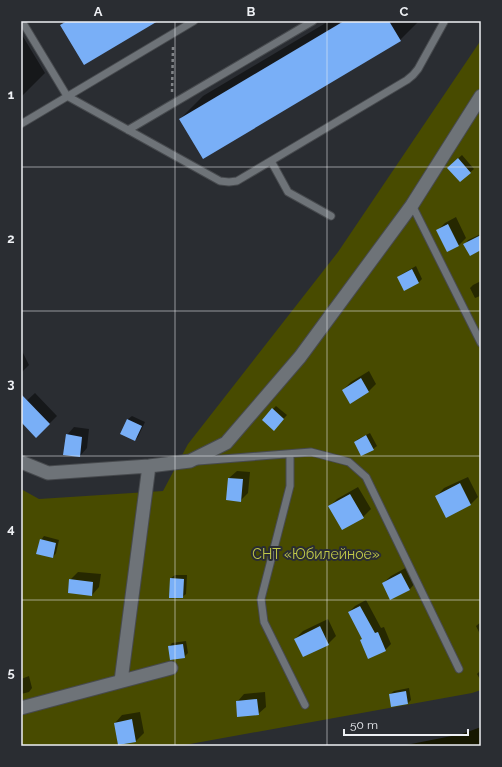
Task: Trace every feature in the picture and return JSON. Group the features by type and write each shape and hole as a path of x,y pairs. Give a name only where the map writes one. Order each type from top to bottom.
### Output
{"street":[{"path":"21,462 48,473 149,466 190,461 226,443 300,357 412,205 481,96"},
{"path":"121,681 149,466"},
{"path":"21,708 171,668"}],"lane":[{"path":"21,124 194,21"},
{"path":"128,130 313,21"},
{"path":"23,22 67,96 220,181 229,182 237,181 410,77 418,69 444,21"},
{"path":"271,161 288,192 331,216"},
{"path":"412,205 481,343"},
{"path":"190,461 311,452 349,462 366,477 459,668"},
{"path":"290,454 290,486 261,599 264,622 305,705"}],"path":[{"path":"172,104 173,34"}],"green space":[{"name":"СНТ «Юбилейное»","path":"481,40 481,690 472,693 179,746 21,746 21,489 39,499 163,491 188,444 338,252"}],"shaded area":[{"path":"481,727 481,746 401,746 462,734"}],"building":[{"path":"67,21 158,21 84,65 60,25"},
{"path":"344,21 389,21 401,41 203,159 179,119"},
{"path":"458,158 471,173 460,182 447,168"},
{"path":"448,224 459,246 447,252 436,230"},
{"path":"481,235 481,250 470,256 463,244"},
{"path":"412,269 419,283 404,291 397,277"},
{"path":"361,378 369,392 350,404 342,390"},
{"path":"21,394 50,424 36,438 21,422"},
{"path":"272,408 284,419 274,431 262,420"},
{"path":"127,419 142,426 135,441 120,434"},
{"path":"66,434 82,437 80,457 63,455"},
{"path":"366,435 374,450 361,456 354,442"},
{"path":"228,478 243,479 241,502 226,500"},
{"path":"460,483 471,505 446,518 435,496"},
{"path":"350,494 364,518 342,530 328,506"},
{"path":"40,539 56,543 53,558 36,554"},
{"path":"401,573 410,590 390,600 382,583"},
{"path":"170,578 184,579 183,598 169,598"},
{"path":"69,579 93,582 92,596 68,593"},
{"path":"360,606 375,633 378,632 386,651 368,659 360,640 362,639 348,612"},
{"path":"320,626 329,645 303,657 294,639"},
{"path":"183,644 185,658 170,660 168,646"},
{"path":"406,691 408,704 391,707 389,694"},
{"path":"257,699 259,715 237,717 236,701"},
{"path":"132,719 136,742 118,745 114,723"}]}
